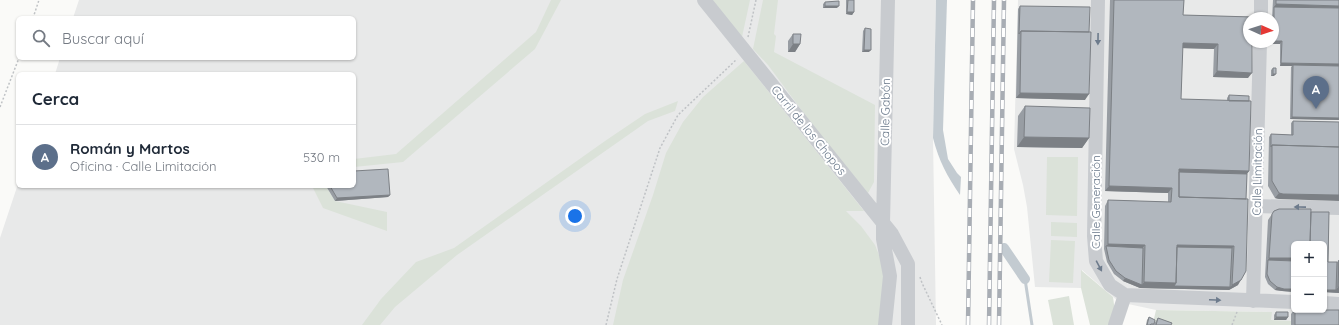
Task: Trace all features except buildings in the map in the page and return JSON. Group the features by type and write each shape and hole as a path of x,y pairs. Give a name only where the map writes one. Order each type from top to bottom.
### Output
{"street":[{"name":"Carril de los Chopos","path":"704,0 892,234 908,264 908,325"},
{"name":"Calle Gabón","path":"885,325 890,276 883,239 888,0"},
{"name":"Calle Generación","path":"1098,0 1094,236 1096,262 1110,285 1125,295"},
{"path":"1261,0 1261,12"},
{"name":"Calle Limitación","path":"1253,301 1260,48"},
{"path":"1256,206 1339,208"},
{"path":"1115,325 1125,295 1238,301 1291,302"},
{"path":"1327,303 1339,304"}],"path":[{"path":"34,16 39,0"},
{"path":"606,325 617,279 660,148 678,115 745,51 756,0"},
{"path":"0,107 18,60"},
{"path":"1232,325 1237,312 1238,301"}],"shaded area":[{"path":"79,0 936,0 933,138 936,325 0,325 0,238 17,188 356,188 356,72 56,72 59,60 356,60 356,16 74,16"},
{"path":"551,0 561,0 535,49 403,162 356,167 356,159 396,154 536,32"},
{"path":"712,0 750,0 742,37"},
{"path":"763,0 778,0 774,34 776,36 774,52 875,105 874,182 868,193 820,135 768,65 753,49"},
{"path":"936,0 947,0 943,130 948,159 961,177 960,195 944,168 933,138"},
{"path":"1018,0 1339,0 1339,325 1271,320 1271,312 1156,310 1119,302 1082,270 1081,288 1035,287 1027,207 1014,149"},
{"path":"744,61 864,211 846,211 861,226 875,245 885,270 881,325 613,325 623,280 666,153 683,122 703,97"},
{"path":"678,101 675,111 648,121 457,255 395,307 380,325 362,325 381,299 416,262 454,248 645,114"},
{"path":"1047,157 1078,157 1077,216 1046,215"},
{"path":"313,188 327,188 335,201 387,212 387,231 323,208"},
{"path":"1051,222 1077,223 1077,237 1051,236"},
{"path":"1051,240 1075,241 1073,283 1049,282"},
{"path":"1081,270 1113,297 1115,312 1110,325 1090,325 1081,288"},
{"path":"1069,296 1074,325 1053,325 1048,300"},
{"path":"1156,310 1272,312 1271,320 1291,321 1291,325 1159,325 1153,323"}],"waterway":[{"path":"1004,248 1025,279"},
{"path":"1025,279 1032,325"}],"railway":[{"path":"968,325 973,0"},
{"path":"989,325 994,0"},
{"path":"999,325 1004,0"}],"place":[{"name":"Román y Martos","path":"1316,109"}]}
